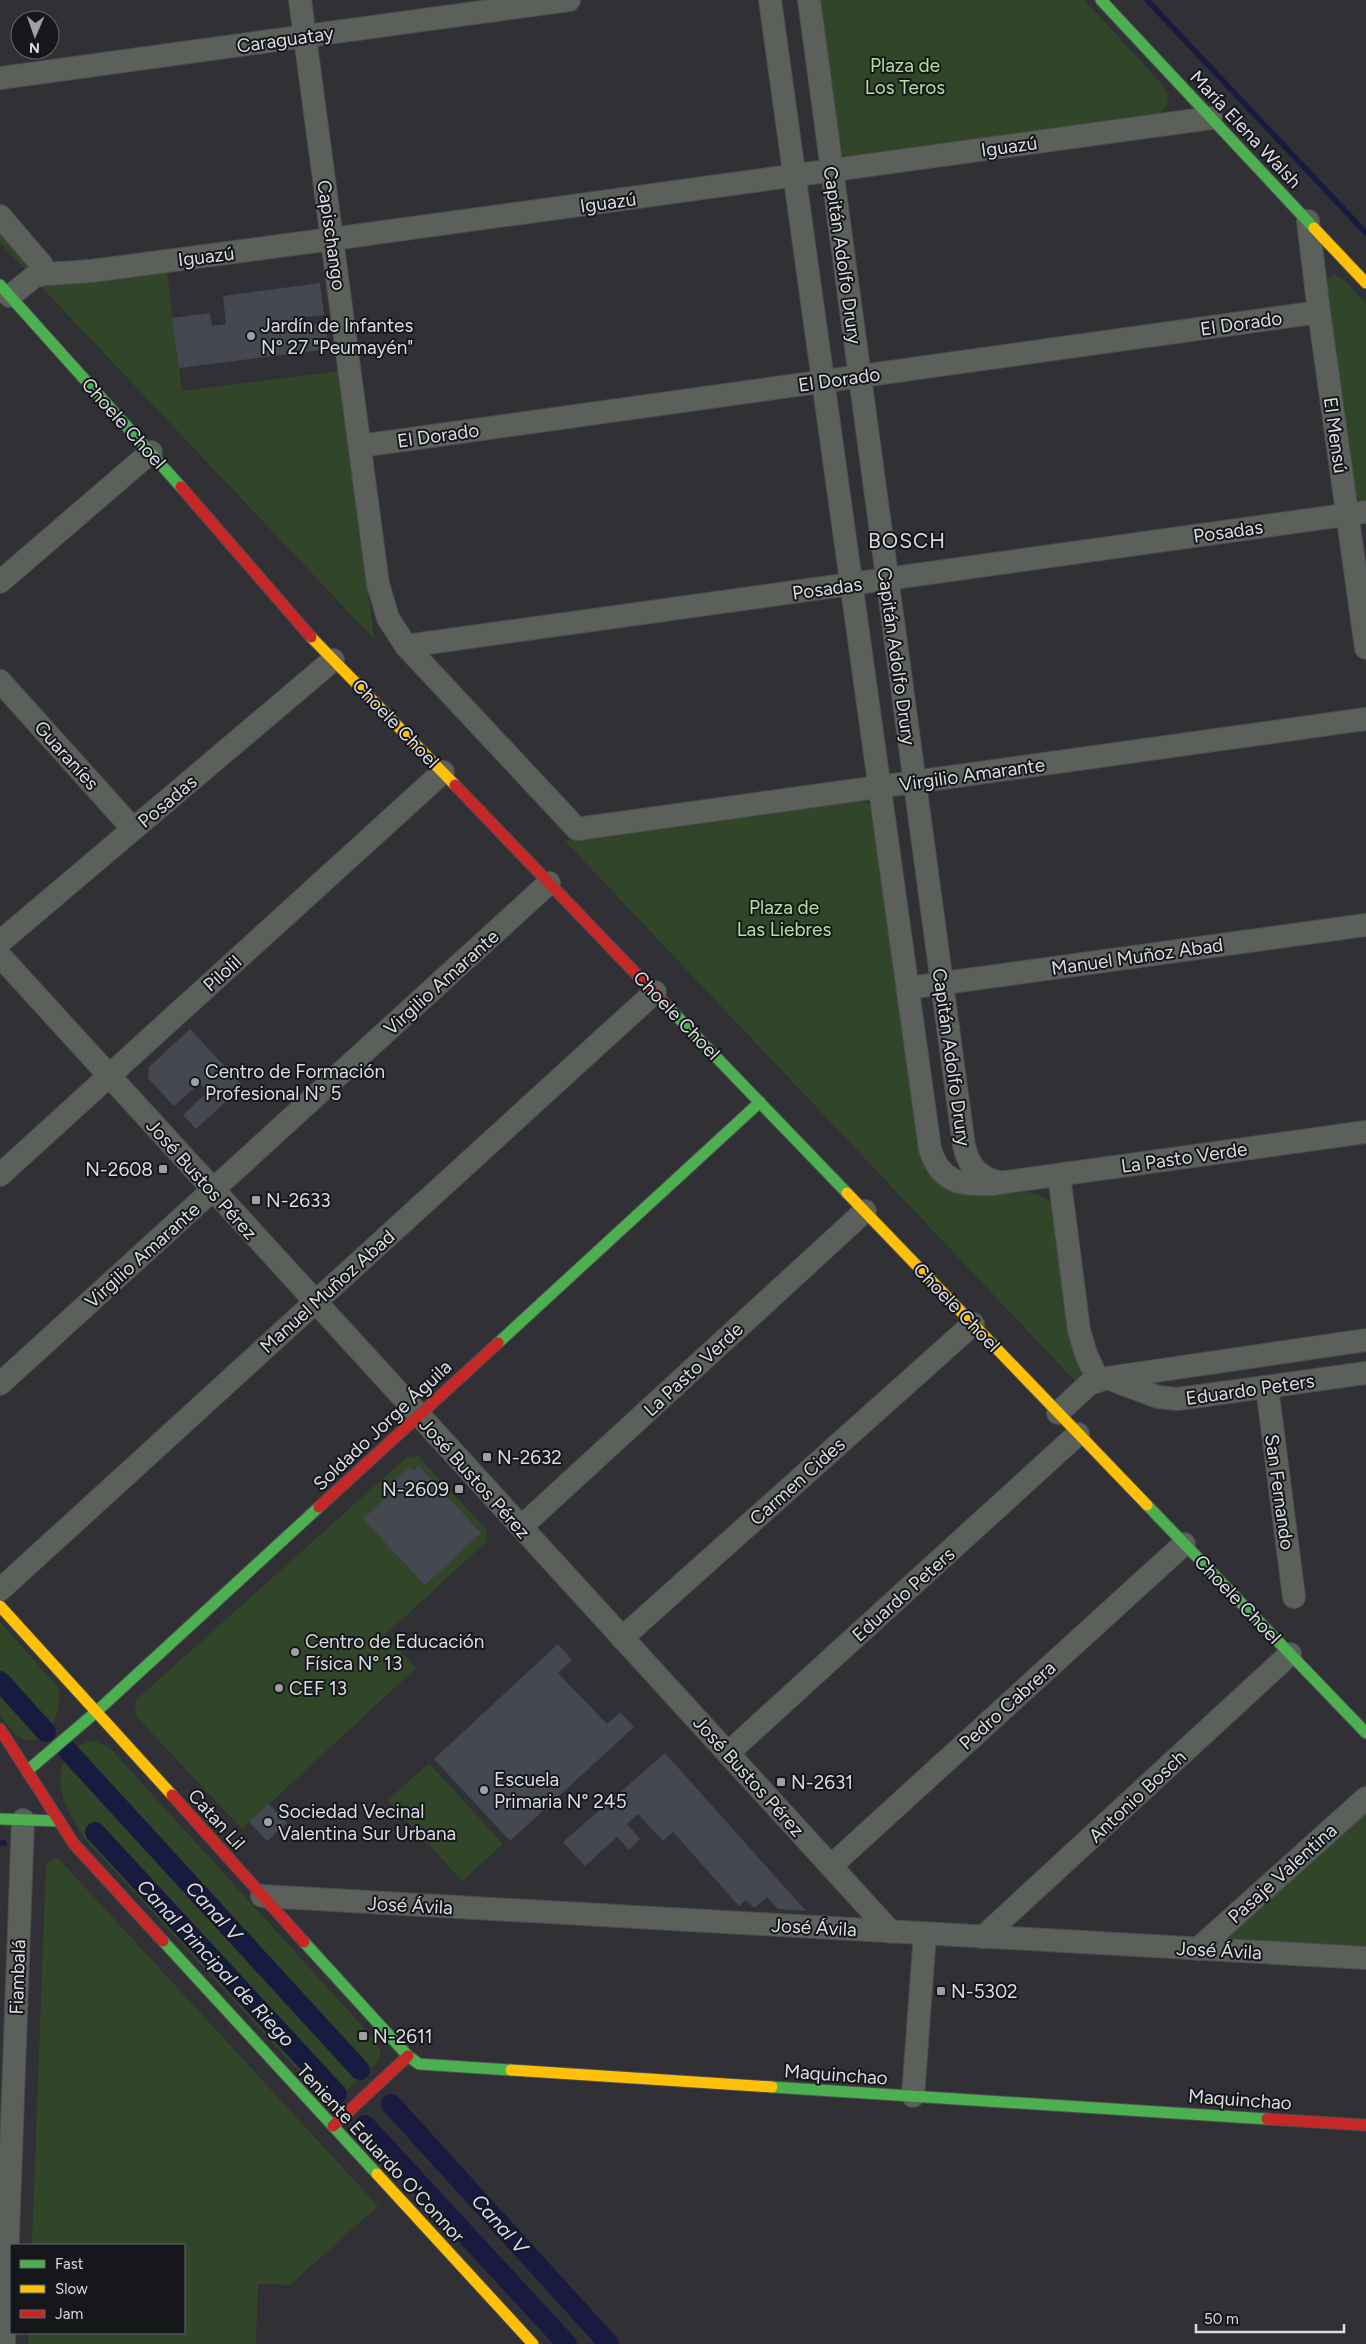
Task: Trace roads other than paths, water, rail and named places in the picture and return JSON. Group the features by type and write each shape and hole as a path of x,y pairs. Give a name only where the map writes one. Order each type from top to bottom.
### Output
{"street":[{"name":"Capischango","path":"300,0 378,584 388,618 406,646"},
{"name":"Caraguatay","path":"0,78 569,0"},
{"name":"Capitán Adolfo Drury","path":"770,0 930,1149 939,1170 946,1177 980,1185 1002,1183"},
{"name":"Capitán Adolfo Drury","path":"808,0 967,1158 972,1168 980,1175 1002,1183"},
{"name":"María Elena Walsh","path":"1101,0 1366,283"},
{"name":"Iguazú","path":"5,291 35,276 46,274 91,271 332,239 1211,118"},
{"path":"0,216 42,265 46,274"},
{"name":"El Mensú","path":"1308,221 1319,312 1357,513 1366,648"},
{"name":"Choele Choel","path":"5,291 152,452 305,631 655,992 1366,1733"},
{"name":"El Dorado","path":"360,446 1319,312"},
{"path":"0,582 152,452"},
{"name":"Posadas","path":"406,646 1357,513"},
{"name":"Virgilio Amarante","path":"406,646 577,829 1366,720"},
{"name":"Posadas","path":"0,942 334,660"},
{"name":"Guaraníes","path":"0,681 133,829"},
{"name":"Pilolil","path":"0,1175 443,772"},
{"name":"Virgilio Amarante","path":"0,1384 549,883"},
{"name":"Manuel Muñoz Abad","path":"908,988 1366,925"},
{"name":"José Bustos Pérez","path":"0,956 891,1932"},
{"name":"Manuel Muñoz Abad","path":"0,1590 655,992"},
{"name":"Soldado Jorge Águila","path":"26,1771 96,1712 760,1102"},
{"name":"La Pasto Verde","path":"1002,1183 1366,1132"},
{"path":"1059,1175 1079,1330 1086,1354 1102,1379"},
{"name":"La Pasto Verde","path":"521,1527 865,1211"},
{"name":"Carmen Cides","path":"622,1638 973,1324"},
{"name":"Eduardo Peters","path":"1058,1413 1082,1389 1102,1379 1366,1340"},
{"name":"Eduardo Peters","path":"1102,1379 1168,1399 1366,1373"},
{"name":"San Fernando","path":"1266,1387 1294,1597"},
{"name":"Eduardo Peters","path":"728,1753 1078,1434"},
{"name":"Pedro Cabrera","path":"831,1866 1184,1544"},
{"name":"Catan Lil","path":"0,1606 408,2056"},
{"name":"Antonio Bosch","path":"983,1937 1290,1654"},
{"name":"Teniente Eduardo O'Connor","path":"0,1729 79,1851 533,2344"},
{"name":"Pasaje Valentina","path":"1198,1949 1366,1798"},
{"path":"0,1819 58,1821"},
{"name":"Fiambalá","path":"4,2344 23,1820"},
{"name":"José Ávila","path":"262,1896 1366,1958"},
{"path":"913,2096 925,1934"},
{"path":"333,2126 408,2056"},
{"name":"Maquinchao","path":"408,2056 419,2064 432,2066 1366,2125"}],"waterway":[{"path":"1147,0 1366,233"},
{"name":"Canal Principal de Riego","path":"0,1681 46,1732"},
{"name":"Canal V","path":"68,1751 360,2070"},
{"name":"Canal Principal de Riego","path":"95,1832 337,2094"},
{"name":"Canal V","path":"391,2104 609,2344"},
{"name":"Canal Principal de Riego","path":"365,2125 567,2344"}],"place":[{"name":"Jardín de Infantes N° 27 \"Peumayén\"","path":"251,336"},
{"name":"Centro de Formación Profesional N° 5","path":"195,1082"},
{"name":"N-2608","path":"163,1169"},
{"name":"N-2633","path":"256,1200"},
{"name":"N-2632","path":"487,1457"},
{"name":"N-2609","path":"459,1489"},
{"name":"Centro de Educación Física N° 13","path":"295,1652"},
{"name":"CEF 13","path":"279,1688"},
{"name":"N-2631","path":"781,1782"},
{"name":"Escuela Primaria N° 245","path":"484,1790"},
{"name":"Sociedad Vecinal Valentina Sur Urbana","path":"268,1822"},
{"name":"N-5302","path":"941,1991"},
{"name":"N-2611","path":"363,2036"}],"district":[{"name":"BOSCH","path":"907,541"}],"park label":[{"name":"Plaza de Los Teros","path":"905,76"},
{"name":"Plaza de Las Liebres","path":"784,918"}]}
